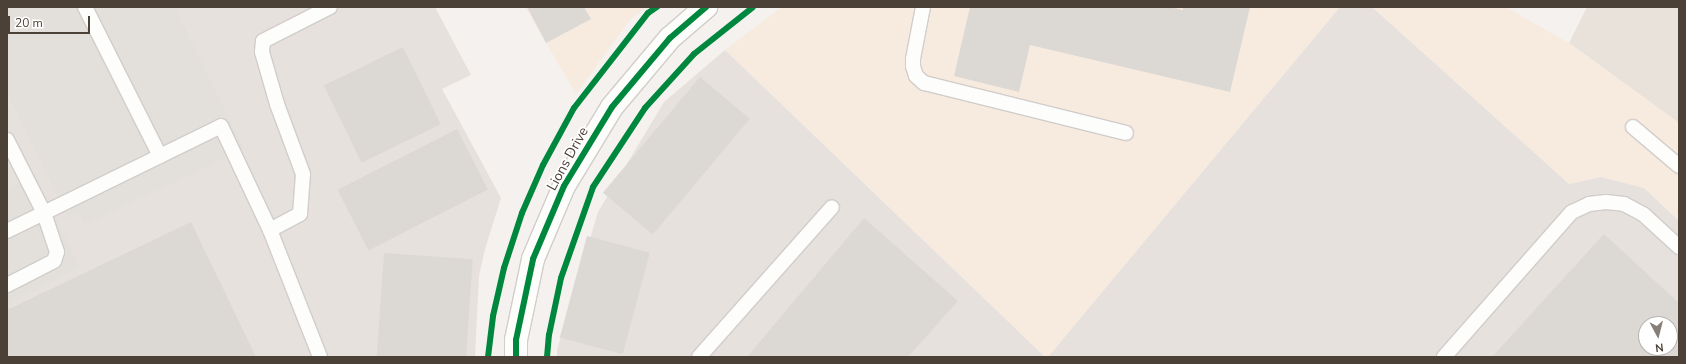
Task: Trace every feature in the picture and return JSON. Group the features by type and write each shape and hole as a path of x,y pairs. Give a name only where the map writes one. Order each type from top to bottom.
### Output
{"street":[{"name":"Lions Drive","path":"516,357 516,340 533,259 564,186 612,106 670,38 706,7"}],"lane":[{"path":"85,7 160,156"},
{"path":"270,230 300,214 303,174 277,104 262,52 264,42 330,7"},
{"path":"923,7 913,66 916,76 924,84 1126,133"},
{"path":"7,231 221,126 270,230 320,357"},
{"path":"1633,127 1679,166"},
{"path":"7,140 44,213 57,252 54,261 7,285"},
{"path":"1444,357 1572,212 1589,204 1606,202 1624,204 1643,214 1679,247"},
{"path":"699,357 832,207"}],"shaded area":[{"path":"7,7 435,7 471,75 442,89 501,198 485,249 479,276 475,357 7,357"},
{"path":"7,7 175,7 244,149 85,225 79,214 68,219 7,93"},
{"path":"525,7 646,7 629,21 576,94"},
{"path":"782,7 1340,7 1048,357 1045,357 725,50"},
{"path":"1340,7 1372,7 1569,184 1601,177 1644,188 1679,221 1679,357 1048,357"},
{"path":"1372,7 1506,7 1569,43 1679,123 1679,221 1644,188 1601,177 1569,184"},
{"path":"1587,7 1679,7 1679,123 1569,43"},
{"path":"725,50 1045,357 557,357 557,350 598,212 664,102"},
{"path":"35,174 80,268 7,304 7,188"}],"building":[{"path":"527,7 584,7 591,19 546,43"},
{"path":"970,7 1169,7 1183,10 1183,7 1250,7 1230,92 1030,45 1019,92 954,76"},
{"path":"403,47 441,124 362,163 324,86"},
{"path":"700,77 750,119 653,234 603,193"},
{"path":"457,129 488,190 368,250 338,190"},
{"path":"864,218 958,301 908,357 747,357"},
{"path":"191,222 256,357 7,357 7,310"},
{"path":"1604,234 1679,303 1679,357 1492,357"},
{"path":"587,236 650,253 623,354 560,337"},
{"path":"384,253 473,259 466,357 377,357"}],"cycle path":[{"path":"488,357 493,316 504,268 522,213 543,165 574,108 648,13 657,7"},
{"path":"516,357 516,340 533,259 564,186 612,107 670,38 706,7"},
{"path":"547,357 549,335 561,278 593,187 645,108 694,54 753,7"}]}
